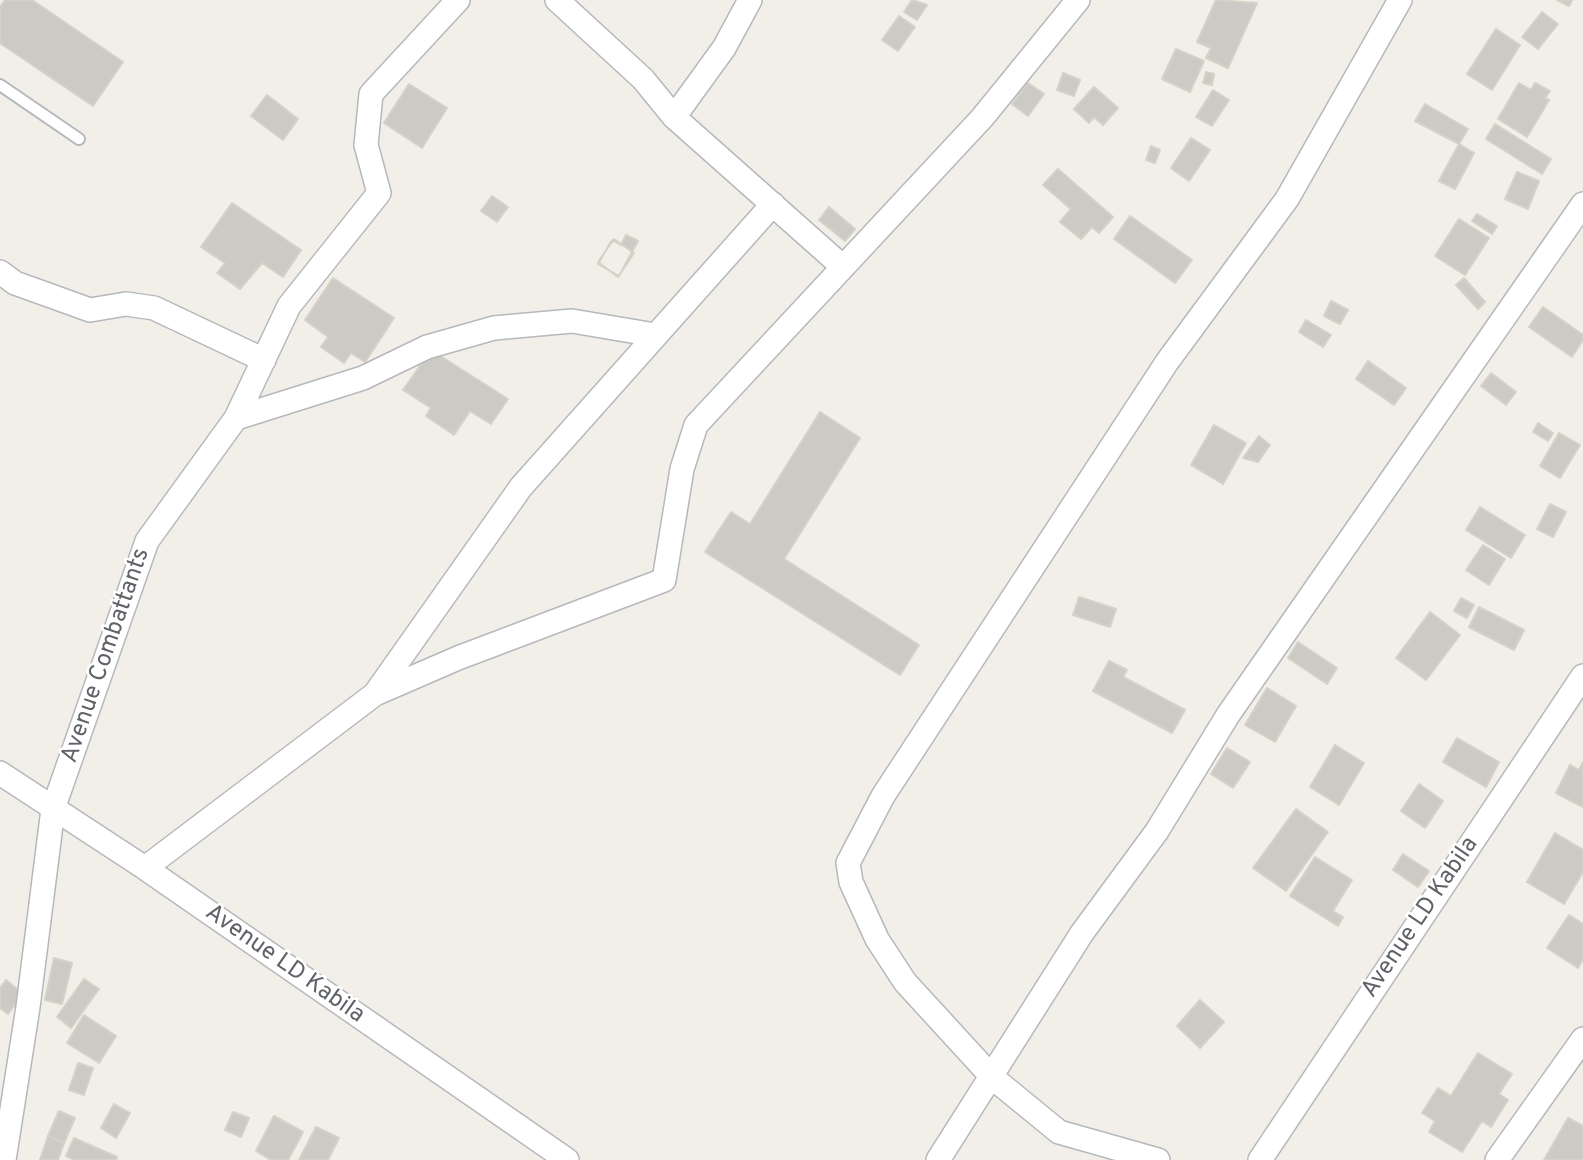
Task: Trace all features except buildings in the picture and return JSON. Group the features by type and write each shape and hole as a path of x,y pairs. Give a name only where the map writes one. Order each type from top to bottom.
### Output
{"street":[{"name":"Avenue Combattants","path":"4,1160 28,1007 53,809 147,541 236,418 289,306 379,192 366,145 371,94 458,0"},
{"path":"557,0 643,79 674,117 843,267"},
{"path":"674,117 724,48 750,0"},
{"path":"145,868 375,694 457,658 664,580 682,469 696,425 982,118 1078,0"},
{"path":"1158,1160 1059,1132 993,1078 905,982 877,939 851,881 848,863 883,796 1167,362 1287,199 1400,0"},
{"path":"375,694 521,486 773,204"},
{"path":"939,1160 1082,933 1157,831 1228,715 1583,204"},
{"path":"0,272 15,283 90,310 126,304 154,308 264,360"},
{"path":"236,418 363,378 427,347 494,328 572,321 655,335"},
{"name":"Avenue LD Kabila","path":"1259,1160 1583,676"},
{"name":"Avenue LD Kabila","path":"0,773 145,868 567,1160"},
{"path":"1497,1160 1583,1039"}],"lane":[{"path":"0,85 79,139"}]}
